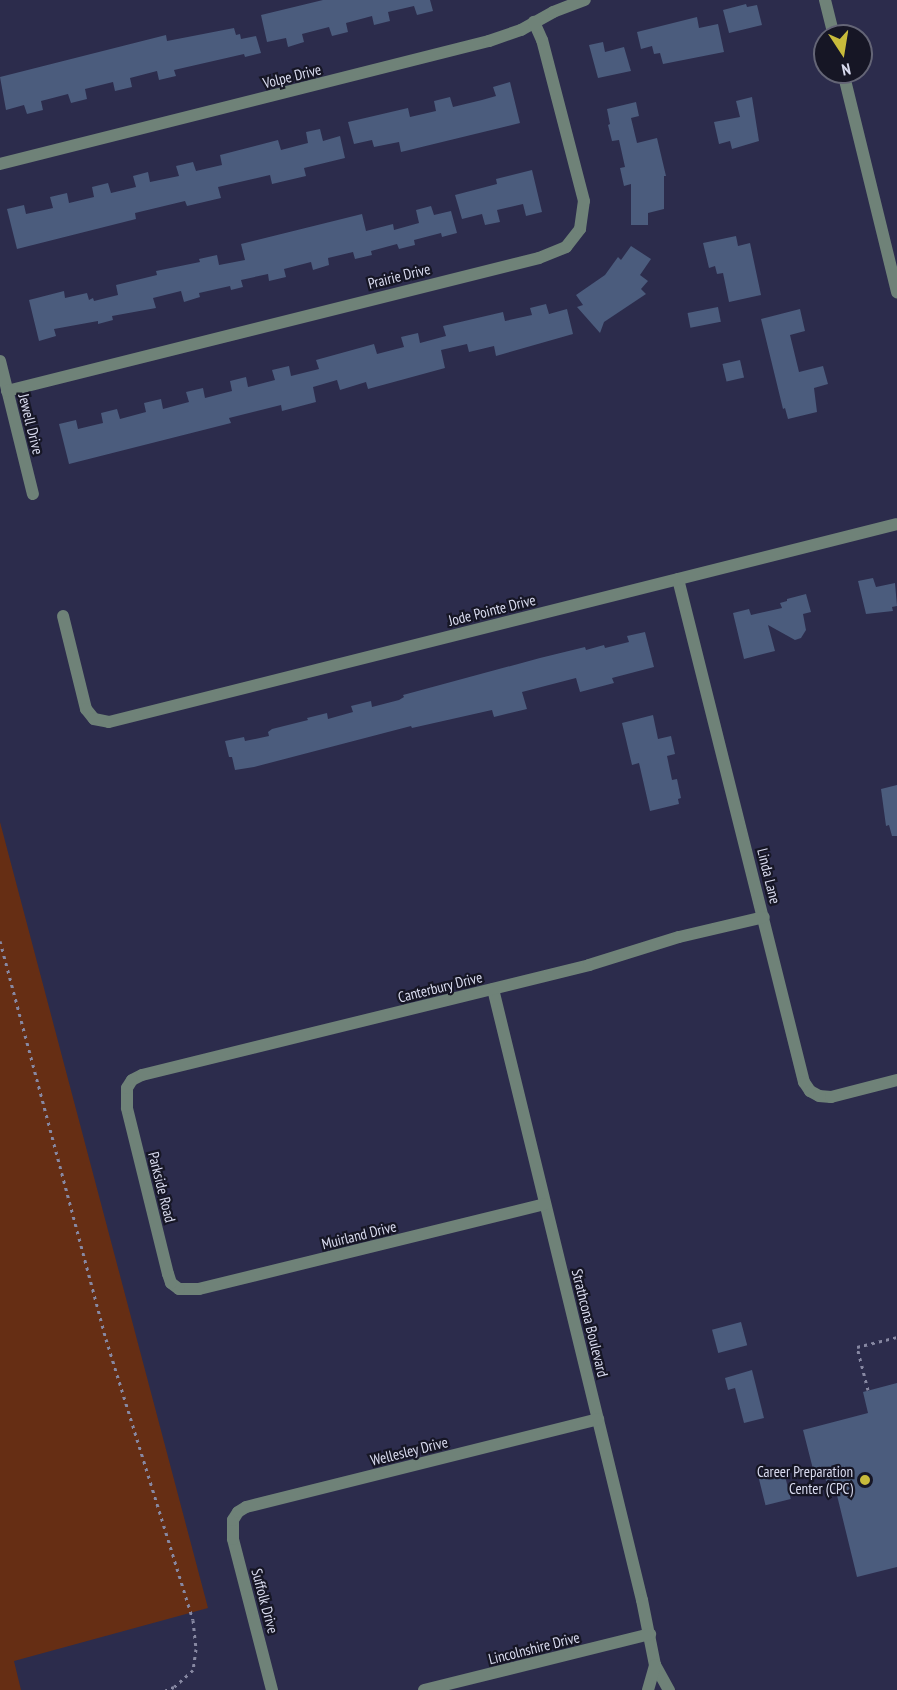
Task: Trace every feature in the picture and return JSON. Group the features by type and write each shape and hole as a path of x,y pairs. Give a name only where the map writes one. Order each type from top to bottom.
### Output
{"street":[{"name":"Volpe Drive","path":"0,164 489,41 563,7 585,0"},
{"path":"825,0 831,24"},
{"name":"Prairie Drive","path":"7,391 539,258 566,247 580,229 584,201 542,40 534,22"},
{"path":"846,84 897,292"},
{"name":"Jewell Drive","path":"0,361 33,494"},
{"name":"Jode Pointe Drive","path":"63,616 86,708 94,719 109,722 897,524"},
{"name":"Linda Lane","path":"678,579 804,1082 810,1091 819,1096 831,1097 897,1080"},
{"name":"Canterbury Drive","path":"127,1088 132,1080 142,1075 493,989 764,917"},
{"name":"Strathcona Boulevard","path":"493,989 650,1634 655,1665 669,1690"},
{"name":"Parkside Road","path":"127,1088 127,1108 168,1274 171,1283 179,1289"},
{"name":"Muirland Drive","path":"179,1289 199,1289 545,1204"},
{"name":"Wellesley Drive","path":"233,1520 238,1512 246,1507 598,1419"},
{"name":"Suffolk Drive","path":"233,1520 233,1539 272,1690"},
{"name":"Lincolnshire Drive","path":"424,1690 650,1634"},
{"name":"Strathcona Boulevard","path":"648,1690 655,1665"}],"path":[{"path":"0,941 106,1340 193,1620 196,1649 193,1670 174,1688 166,1690"},
{"path":"868,1390 857,1347 897,1337"}],"shaded area":[{"path":"0,822 208,1608 14,1661 21,1690 0,1690"}],"building":[{"path":"323,0 430,0 433,11 417,15 414,6 388,12 390,21 374,25 372,16 346,23 348,32 332,36 329,27 302,34 304,42 288,47 286,38 267,42 261,15"},
{"path":"746,4 747,7 757,5 762,25 729,33 723,10"},
{"path":"697,17 699,28 718,24 724,52 663,64 660,53 654,54 652,46 641,49 637,32"},
{"path":"234,28 236,35 240,34 241,39 256,36 261,53 245,57 244,54 174,70 176,76 159,80 157,71 130,78 132,87 115,91 113,82 85,89 87,99 71,103 68,94 41,101 43,110 27,114 24,105 6,110 0,77 166,35 167,41"},
{"path":"603,42 605,52 624,47 631,71 598,78 589,45"},
{"path":"510,82 520,123 401,152 399,142 374,147 372,140 354,144 348,122 408,108 410,117 436,111 434,101 450,97 453,107 482,100 496,96 493,87"},
{"path":"752,97 759,141 732,149 730,141 719,144 714,122 740,117 736,101"},
{"path":"636,102 639,116 631,118 637,143 657,138 666,176 664,176 664,209 648,213 648,225 631,225 631,184 624,186 620,168 625,167 619,140 612,141 608,125 610,124 607,109"},
{"path":"320,129 323,141 340,136 345,158 304,168 306,176 272,184 270,175 218,187 221,198 187,206 185,201 135,213 136,219 17,249 7,209 24,205 26,214 53,208 50,197 67,193 69,203 94,197 92,187 108,183 111,193 136,187 133,176 148,172 150,182 179,176 176,166 193,162 196,171 222,165 220,155 278,140 281,150 308,143 306,132"},
{"path":"532,170 542,212 526,216 523,204 497,210 500,222 485,225 482,214 462,219 455,195 497,184 496,179"},
{"path":"431,206 434,215 451,211 457,233 442,237 441,233 414,240 415,245 399,249 397,244 371,251 372,255 355,259 353,252 328,258 329,265 313,270 311,262 284,269 286,277 269,281 268,274 241,280 243,287 231,290 230,286 199,293 200,297 184,302 181,291 153,298 156,308 112,316 113,320 98,324 98,321 54,329 56,336 39,341 29,300 64,291 65,298 87,293 89,300 93,298 94,301 118,295 116,285 157,275 156,271 200,262 199,259 217,255 219,265 245,260 241,244 362,214 366,231 393,224 394,230 419,223 416,210"},
{"path":"736,236 738,246 750,243 761,295 729,302 723,273 717,274 715,266 709,268 703,243"},
{"path":"631,246 651,259 640,275 648,281 641,289 646,294 604,322 600,333 577,307 583,305 576,295 605,275 618,257 621,260"},
{"path":"546,304 549,314 567,309 573,334 496,356 494,346 469,352 467,344 441,350 445,368 368,389 366,382 340,390 337,380 313,387 316,402 282,411 281,405 229,418 231,423 69,464 59,424 76,420 78,429 103,423 101,413 117,409 120,419 146,412 144,403 161,399 163,409 189,402 186,392 203,388 205,398 232,391 230,381 246,377 248,387 275,380 272,370 289,366 291,376 319,369 316,360 374,344 377,354 404,347 401,337 418,333 420,343 446,336 443,326 503,312 505,321 532,315 530,308"},
{"path":"718,307 721,322 690,328 688,313"},
{"path":"800,309 805,331 790,335 799,372 823,366 828,384 814,388 817,412 788,419 785,408 783,409 761,319"},
{"path":"740,360 744,378 727,382 722,364"},
{"path":"873,578 876,587 895,583 897,606 892,607 893,611 866,614 858,581"},
{"path":"806,594 811,612 803,614 806,630 801,638 795,640 768,625 775,651 744,659 733,613 749,609 751,615 782,608 780,603"},
{"path":"645,632 654,667 612,678 614,683 580,692 576,678 522,692 527,709 494,717 492,710 412,728 411,726 254,767 235,770 232,757 229,757 225,741 244,737 245,741 269,736 268,732 272,729 308,720 307,718 327,713 328,719 353,712 351,706 371,701 372,707 399,700 404,697 403,695 540,658 585,647 586,650 604,645 605,648 629,642 627,636"},
{"path":"653,715 658,739 671,736 675,754 667,756 672,780 677,779 681,798 678,799 679,804 650,811 639,763 632,765 622,723"},
{"path":"897,785 897,836 892,836 889,825 886,826 881,789"},
{"path":"741,1322 747,1345 718,1353 712,1330"},
{"path":"752,1370 764,1418 744,1423 735,1388 728,1390 725,1378"},
{"name":"Career Preparation Center (CPC)","path":"897,1383 897,1567 857,1577 833,1479 826,1481 824,1471 814,1473 803,1430 868,1413 863,1392"},
{"path":"783,1468 791,1499 766,1505 758,1474"}],"place":[{"name":"Career Preparation Center (CPC)","path":"865,1480"}]}
